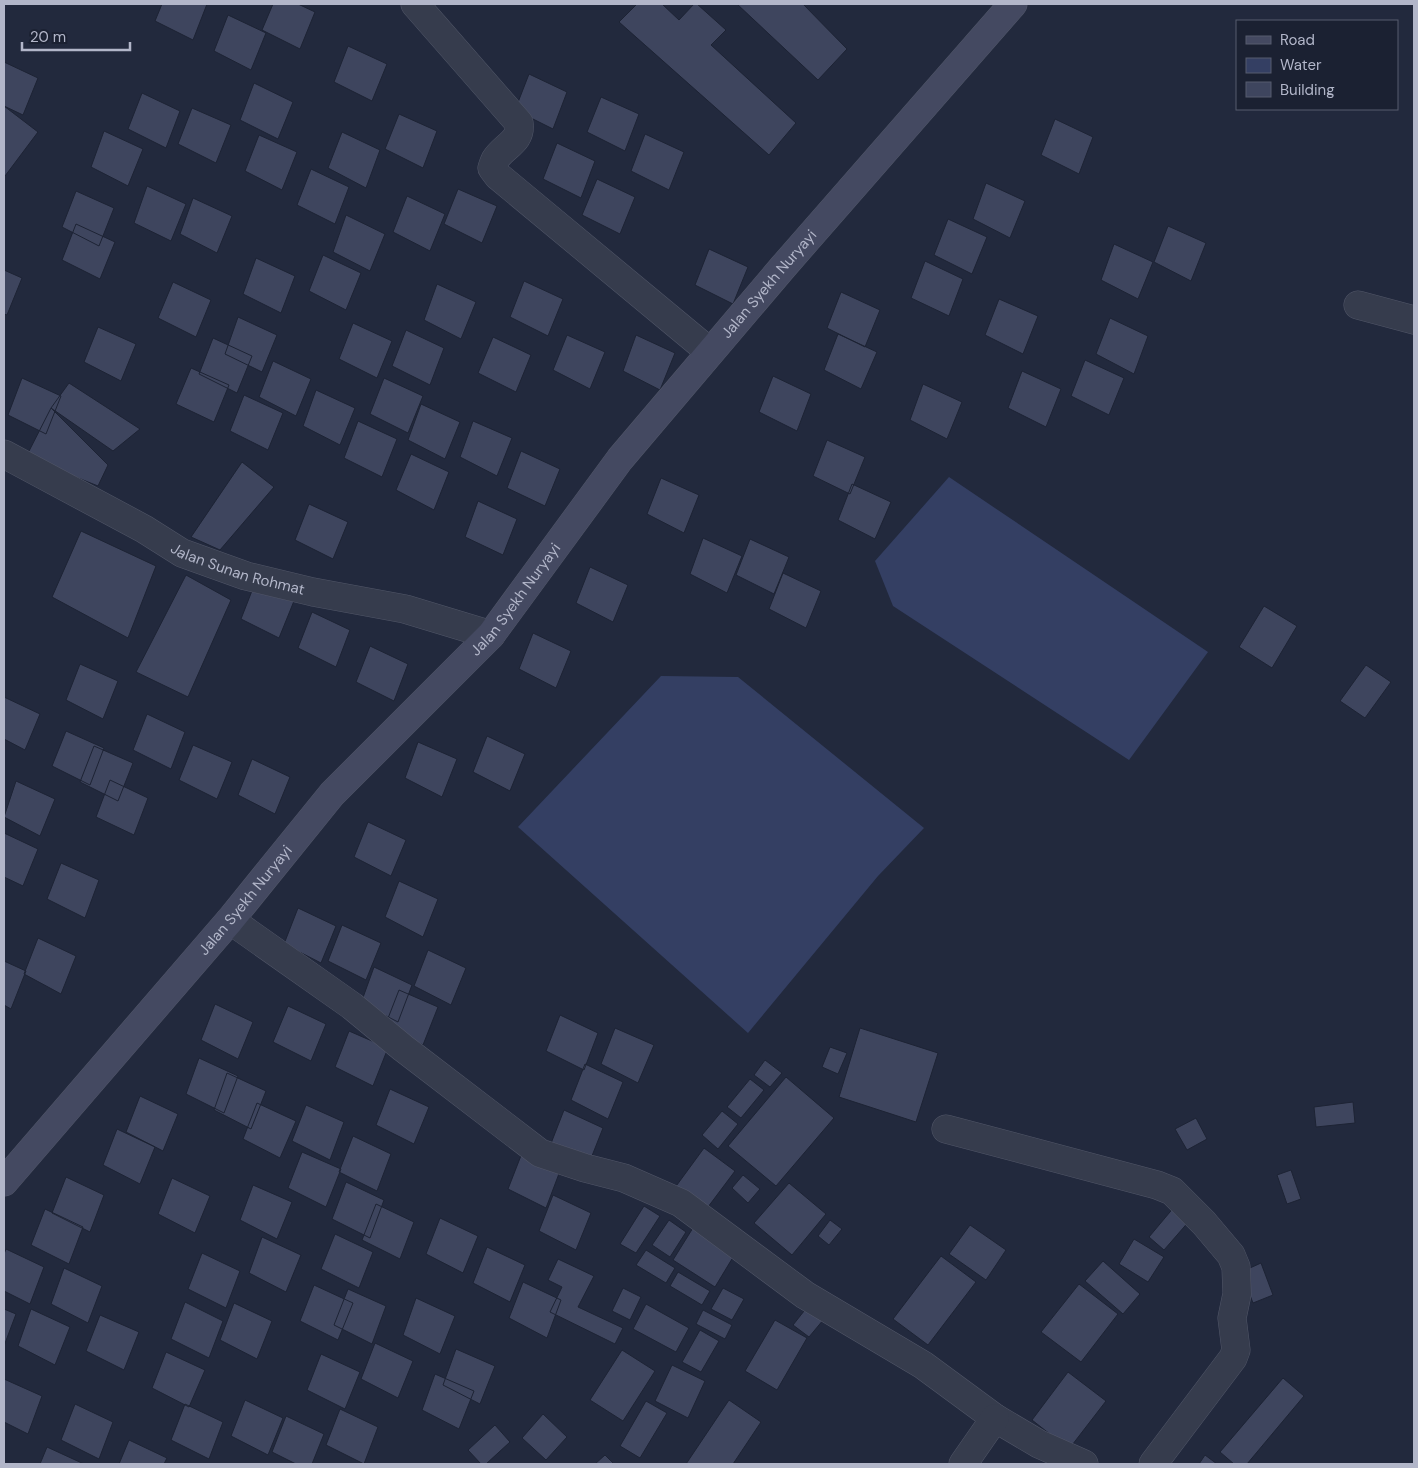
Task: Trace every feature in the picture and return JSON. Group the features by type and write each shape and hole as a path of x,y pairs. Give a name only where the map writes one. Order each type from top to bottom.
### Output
{"main road":[{"name":"Jalan Syekh Nuryayi","path":"4,1182 230,920 332,794 492,635 620,459 789,259 1013,4"}],"street":[{"path":"414,4 519,123 520,130 517,138 495,159 492,168 498,176 710,352"},
{"path":"1358,305 1414,320"},
{"name":"Jalan Sunan Rohmat","path":"4,454 144,529 182,553 246,576 313,592 405,609 492,635"},
{"path":"230,920 352,1006 403,1048 540,1153 624,1178 681,1203 805,1295 923,1365 995,1418 1039,1444 1084,1464"},
{"path":"946,1129 1157,1185 1172,1191 1204,1223 1231,1255 1236,1267 1237,1294 1232,1318 1236,1350 1233,1358 1153,1464"},
{"path":"963,1464 995,1418"}],"water":[{"path":"949,477 1208,652 1129,760 893,606 875,561"},
{"path":"661,676 738,677 924,828 878,876 748,1033 518,827"}],"building":[{"path":"162,4 207,4 193,40 155,21"},
{"path":"273,4 298,4 315,12 300,49 262,30"},
{"path":"637,4 662,4 679,20 694,4 697,4 726,30 711,45 796,123 769,155 619,22"},
{"path":"737,4 803,4 847,49 818,80"},
{"path":"228,15 266,33 251,70 214,51"},
{"path":"348,46 387,64 372,101 334,82"},
{"path":"4,62 38,78 23,115 4,106"},
{"path":"529,74 567,92 553,129 515,110"},
{"path":"254,83 293,102 278,139 240,120"},
{"path":"142,93 180,111 166,148 128,129"},
{"path":"601,97 639,114 625,151 587,132"},
{"path":"4,106 38,132 5,176 4,175"},
{"path":"192,108 231,125 216,163 178,144"},
{"path":"399,114 437,131 423,168 385,149"},
{"path":"1055,119 1093,137 1079,174 1041,155"},
{"path":"104,131 143,149 128,186 91,167"},
{"path":"342,132 380,150 366,188 328,168"},
{"path":"645,134 684,152 669,190 631,171"},
{"path":"259,135 297,152 282,190 245,171"},
{"path":"557,143 595,161 581,198 543,179"},
{"path":"311,169 349,187 335,224 297,205"},
{"path":"597,179 635,197 620,234 582,215"},
{"path":"986,183 1025,201 1010,238 973,219"},
{"path":"147,186 186,204 171,241 134,223"},
{"path":"458,189 497,206 482,243 444,224"},
{"path":"76,191 114,208 99,246 62,227"},
{"path":"407,196 445,214 430,251 393,232"},
{"path":"193,198 232,216 217,253 180,234"},
{"path":"346,215 385,234 370,271 333,252"},
{"path":"948,219 987,237 972,274 934,255"},
{"path":"76,224 115,242 100,279 62,260"},
{"path":"1168,226 1206,243 1191,281 1154,262"},
{"path":"1114,244 1153,262 1138,299 1101,280"},
{"path":"709,249 748,267 733,304 695,285"},
{"path":"323,255 361,273 346,310 309,291"},
{"path":"256,258 295,276 281,313 243,294"},
{"path":"925,261 963,279 949,316 911,298"},
{"path":"4,270 22,278 7,315 4,314"},
{"path":"524,281 563,299 548,336 510,317"},
{"path":"173,282 211,300 196,337 158,318"},
{"path":"437,284 476,302 461,339 424,320"},
{"path":"841,292 880,310 865,347 827,328"},
{"path":"999,299 1038,316 1023,354 985,335"},
{"path":"238,317 277,335 262,372 225,354"},
{"path":"1110,318 1148,336 1134,374 1096,354"},
{"path":"353,323 392,341 377,378 339,359"},
{"path":"98,327 136,344 121,381 84,362"},
{"path":"406,330 444,348 430,385 392,366"},
{"path":"838,334 877,352 861,389 824,370"},
{"path":"567,335 605,352 590,389 553,370"},
{"path":"636,335 675,353 660,390 623,371"},
{"path":"493,337 531,355 516,392 478,373"},
{"path":"213,338 252,356 237,393 199,374"},
{"path":"1085,360 1124,378 1109,415 1071,396"},
{"path":"273,361 311,379 296,416 259,397"},
{"path":"191,368 229,385 214,422 176,404"},
{"path":"1022,371 1061,389 1046,427 1008,408"},
{"path":"773,376 811,394 797,431 759,412"},
{"path":"22,378 61,396 46,434 8,415"},
{"path":"384,378 423,396 408,433 370,414"},
{"path":"69,383 140,429 113,451 51,408"},
{"path":"923,384 962,402 947,439 910,420"},
{"path":"316,390 355,408 340,445 303,426"},
{"path":"244,395 283,413 268,450 230,431"},
{"path":"421,404 460,422 445,459 408,440"},
{"path":"51,408 108,465 98,486 26,457"},
{"path":"358,421 397,439 382,477 344,458"},
{"path":"473,421 512,438 497,476 460,457"},
{"path":"827,440 865,457 850,494 813,476"},
{"path":"521,451 560,469 545,506 507,488"},
{"path":"411,454 449,472 434,510 396,490"},
{"path":"242,462 274,487 220,550 191,537"},
{"path":"661,478 699,495 684,533 647,514"},
{"path":"852,484 891,502 875,539 838,520"},
{"path":"478,501 517,519 503,555 465,537"},
{"path":"309,504 348,522 333,559 295,540"},
{"path":"81,531 156,566 128,638 52,597"},
{"path":"703,538 742,556 727,593 690,574"},
{"path":"750,539 789,557 774,594 736,575"},
{"path":"590,567 628,585 613,622 576,603"},
{"path":"783,573 821,591 806,628 769,609"},
{"path":"186,575 231,600 188,697 136,672"},
{"path":"255,583 294,601 279,638 241,619"},
{"path":"1264,606 1297,626 1272,668 1239,647"},
{"path":"312,612 350,630 336,667 298,648"},
{"path":"533,633 571,651 556,688 519,669"},
{"path":"370,646 408,664 394,701 356,682"},
{"path":"80,664 118,681 103,719 66,700"},
{"path":"1366,665 1391,682 1365,718 1340,701"},
{"path":"4,697 40,714 25,750 4,739"},
{"path":"147,714 185,732 171,769 133,750"},
{"path":"66,731 104,748 90,785 52,766"},
{"path":"487,736 525,754 510,791 473,772"},
{"path":"418,742 457,759 442,797 405,778"},
{"path":"193,745 232,762 217,799 179,780"},
{"path":"94,746 133,763 118,801 80,782"},
{"path":"252,759 290,777 275,814 238,795"},
{"path":"110,780 148,798 134,835 96,817"},
{"path":"16,781 55,799 40,836 4,817"},
{"path":"368,822 406,840 391,876 354,857"},
{"path":"4,833 38,849 23,886 4,877"},
{"path":"61,863 99,880 85,918 47,899"},
{"path":"399,881 438,899 423,937 385,917"},
{"path":"298,908 336,926 321,963 284,944"},
{"path":"342,925 381,943 366,980 328,961"},
{"path":"38,938 76,956 61,994 24,974"},
{"path":"428,950 466,968 451,1005 414,986"},
{"path":"4,961 26,971 11,1009 4,1005"},
{"path":"374,967 412,985 398,1022 361,1003"},
{"path":"399,990 438,1007 423,1045 385,1026"},
{"path":"215,1004 253,1022 238,1059 201,1040"},
{"path":"288,1006 326,1024 311,1061 273,1042"},
{"path":"560,1015 598,1033 584,1070 546,1051"},
{"path":"615,1028 654,1045 638,1083 601,1064"},
{"path":"860,1028 938,1053 916,1122 839,1097"},
{"path":"349,1031 388,1048 373,1086 335,1067"},
{"path":"830,1047 847,1053 838,1074 822,1067"},
{"path":"199,1058 238,1076 224,1113 186,1094"},
{"path":"765,1060 782,1073 770,1087 754,1075"},
{"path":"585,1064 623,1082 608,1119 571,1100"},
{"path":"227,1073 266,1091 251,1129 214,1110"},
{"path":"786,1077 834,1118 776,1186 728,1146"},
{"path":"750,1079 764,1090 741,1118 727,1107"},
{"path":"390,1089 429,1107 414,1144 376,1125"},
{"path":"140,1096 178,1114 163,1151 126,1132"},
{"path":"1353,1102 1355,1123 1316,1127 1314,1107"},
{"path":"257,1103 296,1121 280,1158 243,1139"},
{"path":"306,1105 344,1122 330,1160 292,1141"},
{"path":"564,1110 603,1128 588,1166 550,1146"},
{"path":"722,1111 738,1124 718,1149 702,1135"},
{"path":"1196,1118 1207,1139 1187,1150 1175,1129"},
{"path":"117,1129 155,1147 140,1184 103,1165"},
{"path":"353,1136 391,1154 377,1191 339,1172"},
{"path":"704,1148 735,1171 705,1211 674,1189"},
{"path":"302,1152 341,1169 326,1207 288,1188"},
{"path":"522,1153 560,1171 546,1208 508,1189"},
{"path":"1291,1170 1301,1199 1287,1204 1277,1175"},
{"path":"743,1175 760,1189 748,1203 732,1188"},
{"path":"66,1177 104,1195 90,1232 52,1213"},
{"path":"172,1178 210,1196 195,1233 158,1214"},
{"path":"346,1182 384,1200 370,1238 332,1219"},
{"path":"789,1183 826,1214 792,1255 754,1223"},
{"path":"253,1185 292,1202 277,1239 240,1220"},
{"path":"553,1195 591,1213 576,1250 539,1231"},
{"path":"376,1204 414,1222 400,1259 362,1240"},
{"path":"644,1206 660,1216 636,1253 620,1244"},
{"path":"1175,1206 1191,1219 1164,1250 1149,1237"},
{"path":"45,1209 83,1227 69,1264 31,1245"},
{"path":"440,1218 478,1236 463,1273 426,1254"},
{"path":"669,1220 686,1232 670,1257 652,1245"},
{"path":"830,1220 842,1229 829,1245 818,1236"},
{"path":"696,1223 738,1249 715,1287 673,1260"},
{"path":"970,1225 1006,1250 986,1280 949,1254"},
{"path":"335,1234 373,1252 359,1288 321,1269"},
{"path":"262,1237 301,1255 286,1292 249,1273"},
{"path":"1134,1239 1164,1257 1148,1282 1119,1264"},
{"path":"487,1247 525,1265 510,1302 473,1283"},
{"path":"6,1249 44,1267 30,1304 4,1291 4,1254"},
{"path":"646,1250 675,1268 666,1283 636,1265"},
{"path":"202,1253 240,1271 226,1308 188,1289"},
{"path":"941,1256 976,1282 928,1345 893,1319"},
{"path":"558,1259 594,1276 578,1307 623,1328 615,1344 550,1312 562,1287 548,1280"},
{"path":"1103,1261 1140,1294 1123,1314 1085,1281"},
{"path":"1261,1263 1273,1295 1253,1303 1241,1272"},
{"path":"64,1268 102,1286 88,1323 51,1304"},
{"path":"678,1272 710,1291 702,1305 670,1286"},
{"path":"523,1282 561,1300 547,1338 509,1318"},
{"path":"1079,1284 1118,1314 1081,1362 1041,1332"},
{"path":"314,1285 353,1303 338,1340 300,1321"},
{"path":"623,1288 641,1297 630,1320 612,1311"},
{"path":"723,1288 744,1299 732,1320 711,1309"},
{"path":"348,1289 386,1306 372,1344 334,1325"},
{"path":"416,1298 455,1316 440,1354 403,1335"},
{"path":"185,1302 223,1321 209,1358 171,1339"},
{"path":"234,1303 272,1321 257,1359 220,1340"},
{"path":"646,1304 689,1328 676,1352 633,1329"},
{"path":"808,1306 824,1319 809,1337 793,1325"},
{"path":"4,1309 16,1314 4,1346"},
{"path":"31,1309 70,1327 55,1365 18,1346"},
{"path":"703,1310 732,1325 725,1339 696,1324"},
{"path":"100,1315 139,1332 124,1370 86,1351"},
{"path":"775,1320 807,1338 777,1390 745,1371"},
{"path":"700,1330 719,1341 701,1372 682,1362"},
{"path":"375,1343 413,1361 398,1398 361,1379"},
{"path":"456,1349 495,1366 480,1404 443,1385"},
{"path":"622,1350 655,1371 623,1421 590,1400"},
{"path":"166,1352 205,1370 189,1407 152,1388"},
{"path":"321,1354 360,1372 345,1409 307,1390"},
{"path":"672,1365 705,1381 688,1418 655,1401"},
{"path":"1068,1372 1106,1401 1069,1449 1032,1420"},
{"path":"435,1374 474,1391 459,1429 422,1410"},
{"path":"1283,1378 1304,1396 1247,1464 1234,1464 1220,1452"},
{"path":"4,1379 42,1396 28,1434 4,1422"},
{"path":"245,1400 283,1418 268,1455 231,1436"},
{"path":"729,1400 761,1422 733,1464 686,1464"},
{"path":"646,1401 667,1413 640,1458 620,1446"},
{"path":"75,1404 113,1422 99,1459 61,1440"},
{"path":"185,1404 223,1422 209,1459 171,1440"},
{"path":"340,1409 378,1427 364,1464 326,1445"},
{"path":"543,1414 567,1437 546,1460 522,1438"},
{"path":"286,1416 324,1434 312,1464 296,1464 272,1452"},
{"path":"495,1425 510,1442 486,1464 481,1464 468,1450"},
{"path":"129,1440 167,1458 164,1464 119,1464"},
{"path":"47,1447 84,1464 40,1464"},
{"path":"605,1455 614,1464 595,1464"},
{"path":"1205,1455 1217,1464 1199,1464"}]}
